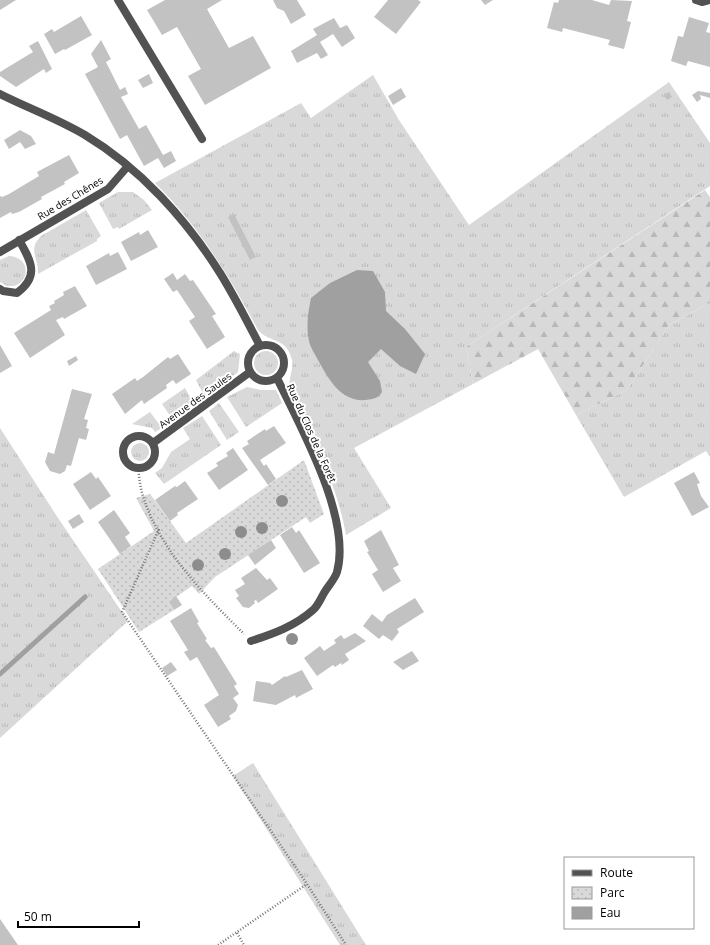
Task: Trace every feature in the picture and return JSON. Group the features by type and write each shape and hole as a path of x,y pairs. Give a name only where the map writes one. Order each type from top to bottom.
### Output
{"street":[{"path":"118,0 202,139"},
{"path":"696,0 702,2 710,0"},
{"path":"0,94 59,121 85,135 128,166 148,183 198,242 220,272 260,346 250,354 248,360 250,372"},
{"name":"Rue des Chênes","path":"0,252 18,240 108,189 128,166"},
{"path":"0,289 3,291 17,293 27,285 30,278 32,271 27,254 18,240"},
{"name":"Rue du Clos de la Forêt","path":"250,372 259,380 265,382 277,378 283,369 284,363 281,352 271,346 260,346"},
{"name":"Avenue des Saules","path":"153,443 250,372"},
{"name":"Rue du Clos de la Forêt","path":"251,641 278,632 314,610 337,572 339,544 333,510 325,484 306,437 277,378"},
{"path":"139,436 149,439 153,443 155,448 155,458 148,466 138,468 132,467 125,460 124,449 129,440 139,436"}],"path":[{"path":"138,468 142,493 159,529 189,577 251,641"},
{"path":"159,529 122,612 307,884 346,945"},
{"path":"218,945 307,884"},
{"path":"237,933 244,945"}],"green space":[{"path":"373,75 399,120 469,225 669,82 710,143 710,186 466,347 473,384 354,448 391,508 346,535 342,515 330,477 290,387 292,360 290,353 282,344 267,337 258,330 212,252 171,199 155,183 301,103 311,118"},
{"path":"705,190 710,197 710,303 669,325 627,390 576,415 538,349 473,384 466,347"},
{"path":"118,192 133,192 144,200 152,210 119,229 118,227 113,229 99,203"},
{"path":"86,210 101,236 97,239 97,241 38,274 34,250 37,241 41,236"},
{"path":"9,256 18,258 24,263 26,270 25,276 21,282 16,285 9,286 0,282 0,260"},
{"path":"710,303 710,457 706,451 624,497 576,415 627,390 669,325"},
{"path":"234,351 240,354 238,372 205,397 196,380"},
{"path":"266,351 271,352 277,358 277,368 271,374 266,375 261,374 255,368 254,363 255,358 261,352"},
{"path":"247,387 261,390 276,390 282,403 246,427 227,397"},
{"path":"185,388 194,405 173,420 162,404"},
{"path":"219,403 239,432 227,440 209,411"},
{"path":"150,412 162,428 155,432 152,428 132,424"},
{"path":"202,416 221,445 164,484 155,473 162,468 171,452 190,439 183,428"},
{"path":"0,428 58,518 128,621 0,738"},
{"path":"140,443 146,446 149,452 146,458 140,461 134,458 131,452 134,446"},
{"path":"304,460 324,514 310,523 306,517 215,577 199,594 192,586 169,602 174,610 139,632 98,569 154,531 136,498 150,494 186,543"},
{"path":"253,763 366,945 340,945 233,776"}],"water":[{"path":"357,270 373,271 385,292 386,311 405,329 425,354 416,374 400,366 381,349 368,362 380,381 382,392 376,398 366,400 357,400 350,397 331,382 311,348 308,330 308,314 311,298 330,283"}],"building":[{"path":"0,0 16,0 0,10"},
{"path":"165,0 222,0 207,9 229,48 253,36 271,68 205,105 188,76 201,69 177,27 162,35 147,10"},
{"path":"273,0 297,0 306,15 291,24 284,11 277,8"},
{"path":"388,0 418,0 421,2 396,34 374,17"},
{"path":"481,0 493,0 485,5"},
{"path":"559,0 592,0 609,5 611,0 632,1 627,21 631,22 624,49 608,45 610,40 563,28 562,32 547,28 554,2 558,3"},
{"path":"81,16 92,35 55,54 44,34 52,29 54,32"},
{"path":"689,17 709,23 706,32 710,33 710,67 688,61 686,66 671,61 678,36 683,37"},
{"path":"334,18 340,28 347,25 355,38 342,47 333,34 320,42 328,55 321,59 317,53 297,63 291,51 317,35 313,29"},
{"path":"101,40 111,59 106,62 120,90 125,87 128,94 121,97 139,129 146,125 163,155 171,151 176,161 164,168 158,158 144,166 127,135 120,139 85,74 98,67 91,54"},
{"path":"38,41 52,69 46,73 44,69 16,87 0,76 0,72 33,52 29,46"},
{"path":"149,74 153,83 143,88 138,80"},
{"path":"401,88 406,97 393,105 388,96"},
{"path":"698,91 710,93 710,98 700,95 701,99 697,102 692,95"},
{"path":"669,92 672,97 667,100 664,95"},
{"path":"20,130 31,136 36,144 25,149 20,142 9,149 4,140"},
{"path":"69,155 79,173 64,182 65,184 41,197 42,199 19,212 12,214 11,212 0,218 0,196 2,197 9,194 39,176 37,172"},
{"path":"234,214 256,257 250,260 228,217"},
{"path":"148,230 158,247 131,261 121,242 139,232 140,235"},
{"path":"118,252 127,269 96,285 86,266 109,253 110,256"},
{"path":"173,273 177,280 185,274 190,281 193,280 216,314 212,316 225,337 207,349 189,321 195,317 177,290 173,292 164,279"},
{"path":"75,286 87,306 64,319 63,317 56,320 65,335 30,358 14,333 51,310 49,306 64,295 63,292"},
{"path":"0,345 12,366 0,373"},
{"path":"178,354 191,374 176,384 173,380 166,385 167,388 144,404 142,400 125,414 112,394 135,378 137,381 168,357 170,359"},
{"path":"76,356 78,360 69,366 67,361"},
{"path":"72,389 92,394 84,419 88,420 86,428 89,429 86,440 79,438 71,466 67,465 65,471 60,474 50,471 45,462 48,452 54,454"},
{"path":"274,426 286,443 260,460 264,466 266,464 276,479 268,485 242,448 249,444 247,441 265,429 266,431"},
{"path":"233,448 248,470 219,490 207,473 218,466 216,463 228,456 226,453"},
{"path":"91,472 96,479 98,477 111,496 90,510 73,484"},
{"path":"694,472 700,483 697,484 701,496 709,507 692,516 674,483"},
{"path":"185,481 198,499 177,513 178,515 170,521 155,500"},
{"path":"114,510 130,533 125,537 131,546 120,554 98,522"},
{"path":"79,514 84,522 73,529 68,521"},
{"path":"292,527 296,533 299,530 320,563 304,573 280,535"},
{"path":"381,530 399,565 393,568 401,581 383,592 372,574 378,570 367,552 369,551 364,541"},
{"path":"271,540 276,548 255,565 248,555"},
{"path":"256,568 267,580 270,578 278,589 258,603 256,600 254,601 255,603 249,608 243,607 236,598 239,596 235,590 245,584 241,578"},
{"path":"176,596 182,605 174,610 169,602"},
{"path":"415,598 424,612 397,629 399,632 392,641 383,635 379,639 363,626 372,614 382,622 387,615"},
{"path":"191,608 199,622 197,623 207,639 205,640 211,648 214,647 237,684 234,686 239,694 233,698 238,705 236,711 229,716 231,719 218,727 204,705 219,695 197,657 190,661 184,652 188,650 170,621"},
{"path":"355,633 366,641 345,654 349,660 342,665 341,663 335,667 333,665 317,676 304,658 320,646 324,651 336,643 334,640 341,635 344,639"},
{"path":"412,651 419,661 403,670 393,662"},
{"path":"171,662 177,670 167,676 162,668"},
{"path":"302,670 313,689 296,698 295,695 276,705 253,701 256,681 270,683 272,685 285,676 286,677"},
{"path":"0,919 18,945 0,945"}],"waterway":[{"path":"0,674 85,597"}]}
